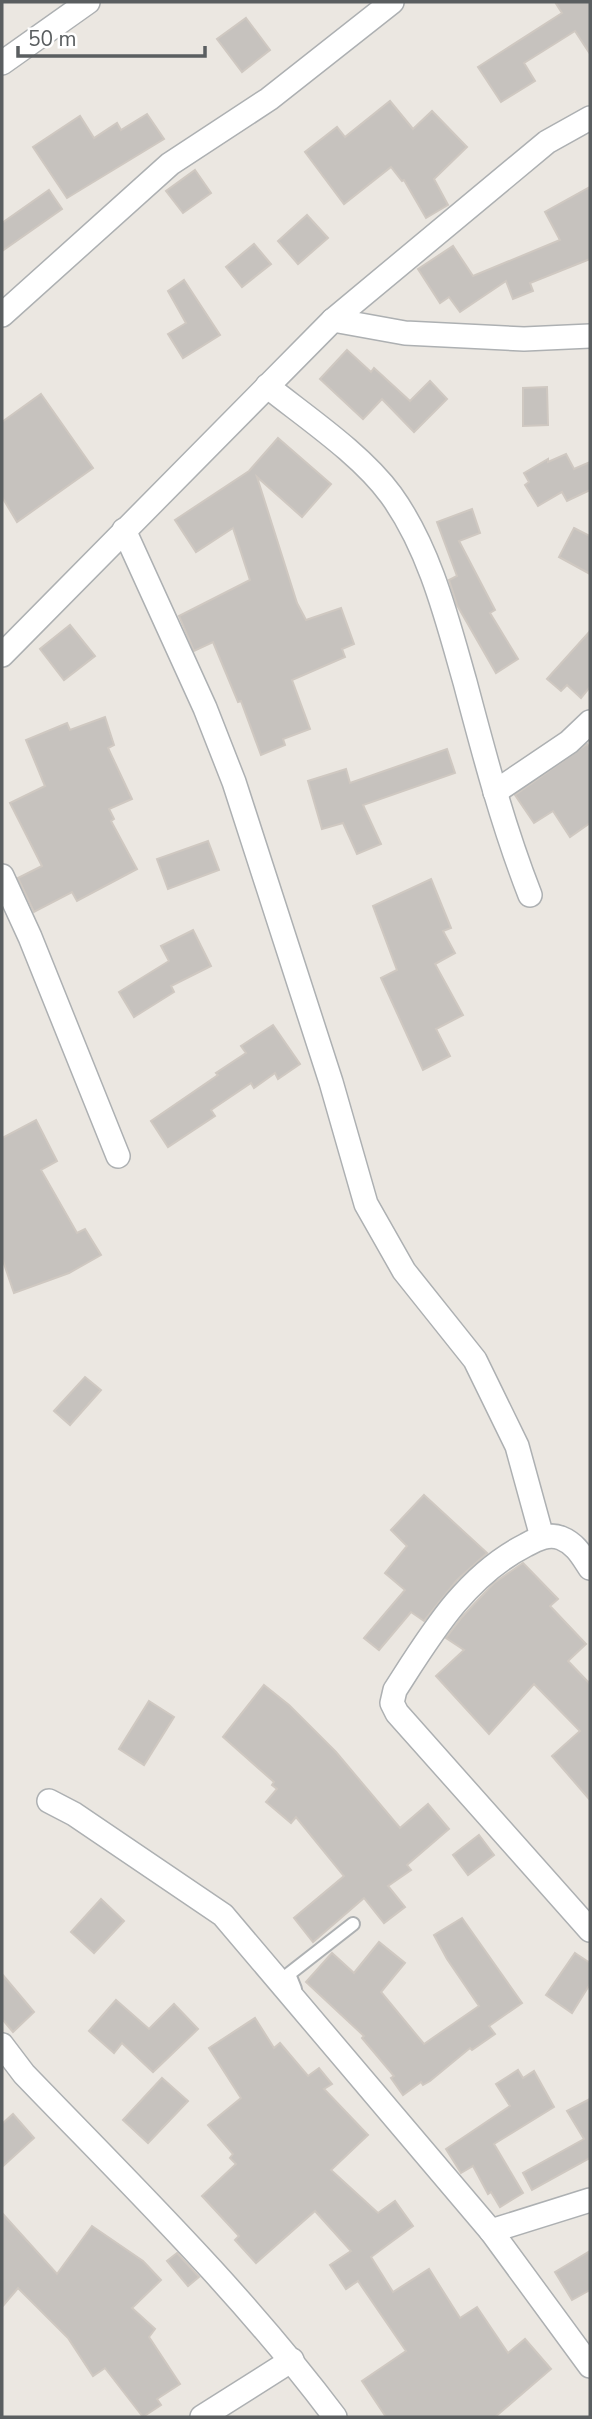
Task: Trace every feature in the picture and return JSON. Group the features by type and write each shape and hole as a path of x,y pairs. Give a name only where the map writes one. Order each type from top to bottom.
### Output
{"street":[{"path":"2,63 88,2"},
{"path":"2,315 170,164 269,99 392,2"},
{"path":"2,655 332,320 547,142 590,118"},
{"path":"332,320 405,334 524,339 590,336"},
{"path":"267,386 349,453 391,495 441,596 495,792 530,895"},
{"path":"124,530 205,708 234,782 331,1082 366,1204 404,1271 475,1360 517,1446 542,1537"},
{"path":"495,792 559,750 590,722"},
{"path":"2,876 30,937 118,1156"},
{"path":"590,1568 575,1545 559,1536 542,1537 505,1555 478,1578 452,1606 395,1690 393,1703 397,1713 590,1930"},
{"path":"50,1801 74,1814 223,1915 491,2231 590,2366"},
{"path":"2,2045 24,2074 231,2289 292,2360 335,2417"},
{"path":"491,2231 590,2200"},
{"path":"202,2417 292,2360"}],"lane":[{"path":"301,2006 289,1974 353,1924"}],"building":[{"path":"555,2 590,2 590,54 575,31 524,63 535,81 501,102 478,67 562,13"},
{"path":"246,18 270,50 242,72 217,39"},
{"path":"390,101 413,129 432,111 467,147 434,179 448,205 426,218 404,180 402,181 391,167 344,204 305,152 337,127 345,137"},
{"path":"147,114 164,139 67,198 33,147 80,116 94,138 117,123 121,130"},
{"path":"195,170 211,193 183,213 166,191"},
{"path":"590,187 590,259 530,283 533,291 513,299 506,281 460,312 449,297 440,303 418,269 453,246 473,276 560,240 545,212"},
{"path":"49,190 62,209 2,251 2,223"},
{"path":"307,215 328,238 298,264 278,241"},
{"path":"254,244 271,264 242,287 226,267"},
{"path":"184,280 220,335 183,358 168,334 186,323 168,291"},
{"path":"347,350 371,372 374,368 410,401 430,381 447,399 414,432 382,399 363,419 320,379"},
{"path":"547,387 548,425 523,426 523,388"},
{"path":"41,394 93,468 17,522 2,497 2,422"},
{"path":"278,438 331,484 302,517 257,477 297,603 306,620 341,608 354,644 342,649 345,657 292,680 310,729 283,739 285,745 261,755 241,701 238,702 213,642 194,651 179,616 250,580 233,528 196,552 175,520 249,471"},
{"path":"566,454 574,469 590,462 590,490 567,501 562,492 538,506 525,485 529,482 524,473 548,459 548,462"},
{"path":"472,509 480,533 459,541 495,610 490,613 518,659 496,673 457,605 449,580 457,576 437,522"},
{"path":"574,528 590,536 590,574 559,557"},
{"path":"70,625 95,656 64,680 40,649"},
{"path":"590,631 590,687 581,698 567,685 561,691 547,679"},
{"path":"105,717 114,745 108,748 132,799 109,809 114,819 111,821 137,869 77,901 72,892 34,912 18,878 42,866 10,803 45,786 26,740 67,723 70,730"},
{"path":"587,744 590,748 590,823 570,837 553,811 534,823 515,795"},
{"path":"447,749 455,773 363,805 381,844 357,854 343,823 322,829 308,781 346,769 350,783"},
{"path":"208,841 219,870 168,889 157,859"},
{"path":"431,879 451,928 443,931 455,953 435,964 463,1015 436,1029 450,1056 423,1070 381,978 397,970 373,906"},
{"path":"193,930 211,966 171,986 174,992 134,1017 119,992 169,961 161,946"},
{"path":"273,1025 300,1064 278,1079 275,1073 254,1088 251,1083 211,1110 215,1116 168,1147 151,1121 246,1053 241,1046"},
{"path":"36,1120 57,1161 41,1170 77,1233 85,1229 101,1255 69,1273 14,1293 2,1258 2,1138"},
{"path":"85,1377 101,1390 70,1425 54,1411"},
{"path":"424,1495 487,1553 457,1580 424,1621 411,1612 379,1650 364,1638 405,1590 385,1573 407,1546 391,1530"},
{"path":"523,1563 558,1599 550,1606 586,1644 568,1661 590,1684 590,1800 552,1756 580,1731 534,1684 489,1734 436,1676 464,1650 446,1638 462,1617 494,1583"},
{"path":"264,1685 289,1705 336,1752 400,1828 428,1804 449,1829 407,1865 411,1870 388,1886 405,1907 384,1923 364,1898 313,1942 294,1918 344,1876 296,1817 291,1823 266,1802 277,1789 272,1785 274,1782 223,1737"},
{"path":"149,1701 174,1717 144,1765 119,1749"},
{"path":"479,1835 494,1855 468,1875 453,1855"},
{"path":"101,1899 124,1921 94,1953 71,1932"},
{"path":"462,1918 522,2003 489,2026 495,2034 472,2050 470,2048 430,2081 423,2085 421,2082 403,2095 391,2078 394,2076 362,2038 364,2036 306,1982 332,1953 354,1973 379,1942 405,1963 381,1992 424,2044 479,2006 434,1935"},
{"path":"575,1953 590,1963 590,1984 572,2013 546,1995"},
{"path":"2,1974 34,2012 13,2032 2,2019"},
{"path":"116,2000 149,2029 174,2004 198,2029 153,2072 122,2043 114,2053 89,2031"},
{"path":"255,2018 274,2048 280,2043 308,2076 319,2068 332,2084 324,2089 368,2135 331,2170 378,2213 395,2201 413,2226 371,2257 393,2292 429,2269 460,2318 477,2307 508,2353 525,2339 551,2369 495,2417 386,2417 362,2381 406,2351 358,2281 346,2289 330,2265 351,2251 315,2211 256,2263 235,2240 239,2236 202,2196 236,2164 230,2158 233,2154 208,2125 241,2098 209,2048"},
{"path":"518,2070 523,2078 534,2071 554,2107 494,2144 523,2193 500,2207 491,2192 488,2194 473,2166 461,2173 446,2149 510,2106 496,2084"},
{"path":"162,2078 188,2101 148,2143 123,2120"},
{"path":"590,2099 590,2158 532,2190 523,2173 584,2139 567,2111"},
{"path":"13,2114 34,2138 2,2167 2,2124"},
{"path":"2,2213 57,2274 92,2226 143,2261 161,2280 132,2308 155,2329 149,2337 180,2384 157,2399 161,2405 143,2417 105,2368 93,2376 68,2338 18,2288 2,2307"},
{"path":"590,2251 590,2290 572,2300 555,2272"},
{"path":"177,2253 199,2277 188,2286 167,2261"}]}
